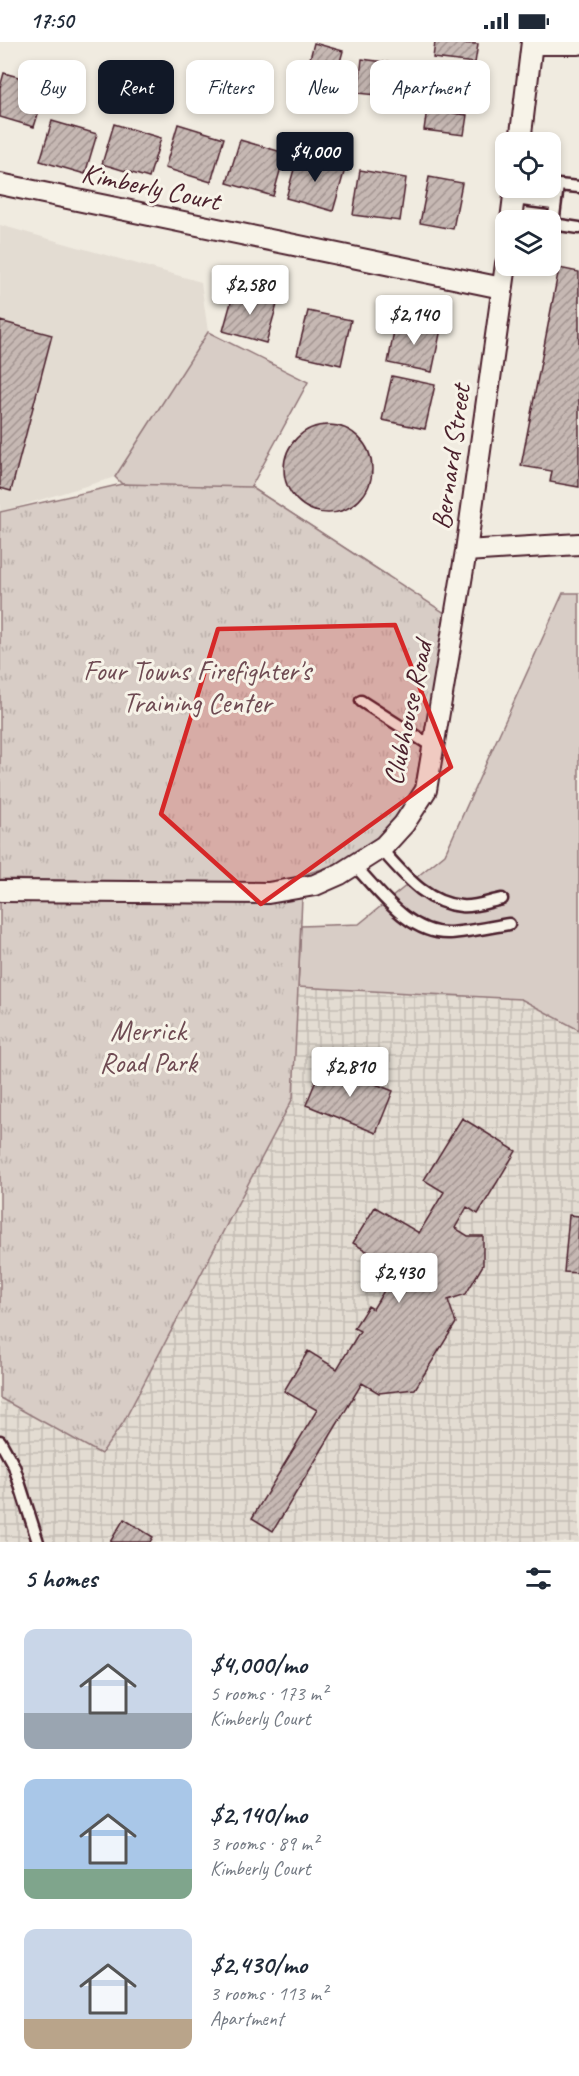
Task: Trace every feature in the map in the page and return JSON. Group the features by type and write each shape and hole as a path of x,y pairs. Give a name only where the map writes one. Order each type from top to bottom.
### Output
{"street":[{"path":"521,132 532,43 579,44"},
{"name":"Kimberly Court","path":"0,184 502,288"},
{"name":"Bernard Street","path":"466,551 504,276"},
{"path":"466,551 579,544"},
{"name":"Clubhouse Road","path":"0,891 268,893 315,885 354,865 380,848 404,824 426,790 466,551"}],"lane":[{"path":"579,188 558,185 553,204 553,224 579,228"},
{"path":"532,198 553,204"},
{"path":"361,701 433,747"},
{"path":"380,848 417,887 440,902 463,907 502,899"},
{"path":"354,865 402,914 425,929 448,933 510,924"},
{"path":"0,1441 14,1466 38,1542"}],"highlighted area":[{"path":"395,625 451,767 261,904 161,814 218,629"}],"shaded area":[{"path":"0,225 201,282 210,346 135,471 0,512"},
{"path":"298,987 521,999 579,1030 579,1542 0,1542 0,1398 101,1454 293,1098"}],"green space":[{"path":"208,332 308,382 251,487 388,576 219,497 122,484 115,477"},
{"name":"Four Towns Firefighter's Training Center","path":"122,484 251,487 448,615 415,786 388,829 345,862 273,884 0,879 0,512"},
{"path":"563,593 579,593 579,1030 521,999 298,987 301,926 359,924 445,854"},
{"name":"Merrick Road Park","path":"0,897 302,898 293,1098 123,1423 101,1454 0,1398"}],"building":[{"path":"435,42 478,44 475,60 433,58"},
{"path":"314,43 343,51 340,60 310,60"},
{"path":"362,59 370,60 370,94 358,93"},
{"path":"4,73 18,77 18,114 38,114 34,127 0,117 0,87"},
{"path":"426,114 467,115 464,135 424,130"},
{"path":"52,121 97,134 85,174 40,161"},
{"path":"114,124 161,138 149,178 102,164"},
{"path":"178,124 224,138 211,182 165,168"},
{"path":"240,140 285,153 273,196 227,183"},
{"path":"298,155 345,169 333,211 286,198"},
{"path":"360,170 406,178 400,221 353,215"},
{"path":"429,177 462,183 453,229 420,223"},
{"path":"561,268 579,272 579,487 550,482 552,471 521,466 557,276 561,276"},
{"path":"235,288 278,301 266,343 223,331"},
{"path":"308,311 351,320 341,365 297,355"},
{"path":"396,320 441,329 432,372 388,363"},
{"path":"0,321 52,335 11,491 0,488"},
{"path":"392,376 435,385 425,429 382,420"},
{"path":"328,425 345,429 359,438 368,452 372,469 368,486 359,500 345,509 328,513 311,509 297,500 288,486 284,469 288,452 297,438 311,429"},
{"path":"323,1063 393,1091 376,1133 306,1105"},
{"path":"462,1118 516,1151 478,1214 467,1207 455,1228 468,1236 483,1236 483,1265 466,1294 448,1300 456,1323 415,1389 379,1393 362,1383 273,1531 252,1518 317,1410 284,1391 308,1351 337,1369 360,1331 354,1328 368,1306 373,1309 397,1269 353,1243 375,1207 419,1233 444,1192 424,1180"},
{"path":"569,1215 579,1216 577,1273 564,1272"},
{"path":"124,1519 153,1537 150,1542 110,1542"}]}
